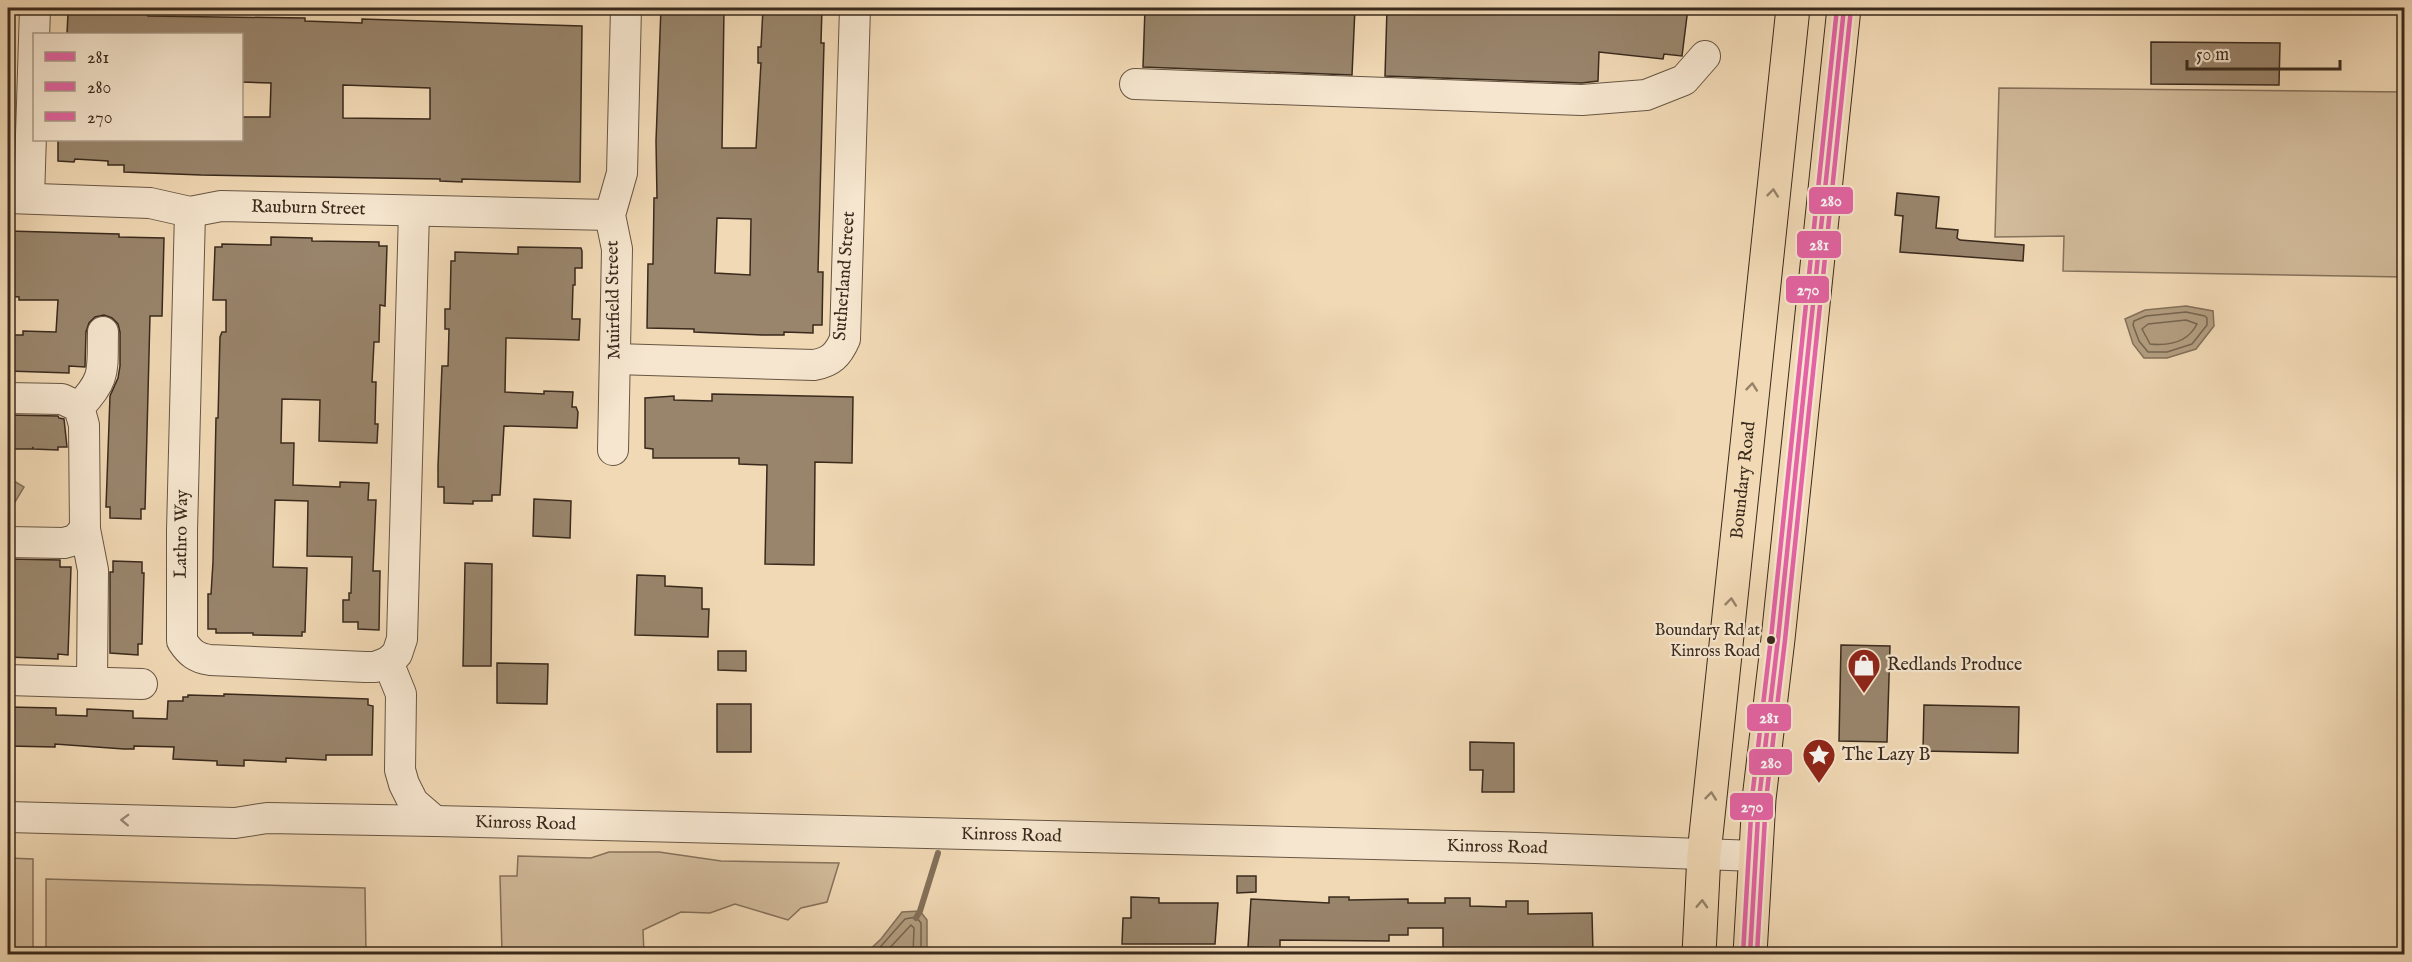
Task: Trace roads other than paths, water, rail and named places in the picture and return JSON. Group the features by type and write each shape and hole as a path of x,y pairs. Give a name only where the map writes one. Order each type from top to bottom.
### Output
{"highway":[{"name":"Boundary Road","path":"1699,954 1704,854 1793,8"},
{"path":"1750,954 1760,799 1844,8"}],"street":[{"path":"18,198 35,8"},
{"name":"Muirfield Street","path":"614,450 616,249 610,215 622,173 626,8"},
{"name":"Sutherland Street","path":"615,359 814,365 827,363 839,353 845,339 855,8"},
{"path":"1135,84 1582,100 1646,94 1684,80 1705,56"},
{"name":"Rauburn Street","path":"18,198 150,203 190,212 222,206 610,215"},
{"name":"Lathro Way","path":"190,212 182,542 182,641 189,652 198,658 210,660 365,667 375,667 388,662"},
{"path":"414,212 402,639 397,654 388,662 400,694 400,770 413,802 435,821"},
{"path":"79,406 99,383 102,373 103,332"},
{"path":"8,398 62,399 79,406"},
{"path":"79,406 84,425 85,529 93,570 92,682"},
{"path":"8,542 64,543 75,540 85,529"},
{"path":"8,680 142,684"},
{"path":"352,820 387,799 400,770"},
{"name":"Kinross Road","path":"8,796 135,800 239,810 267,818"},
{"name":"Kinross Road","path":"8,817 235,823 267,818 435,821 1756,856"}],"water":[{"path":"2186,306 2213,311 2214,326 2196,349 2167,358 2144,358 2133,344 2125,319 2145,310"},
{"path":"14,481 24,487 12,507 8,505 8,492"},
{"path":"920,911 927,920 927,954 865,954 881,939 902,912"}],"waterway":[{"path":"916,918 938,853"}],"place":[{"name":"Boundary Rd at Kinross Road","path":"1771,640"},
{"name":"Redlands Produce","path":"1864,694"},
{"name":"The Lazy B","path":"1819,784"}]}
